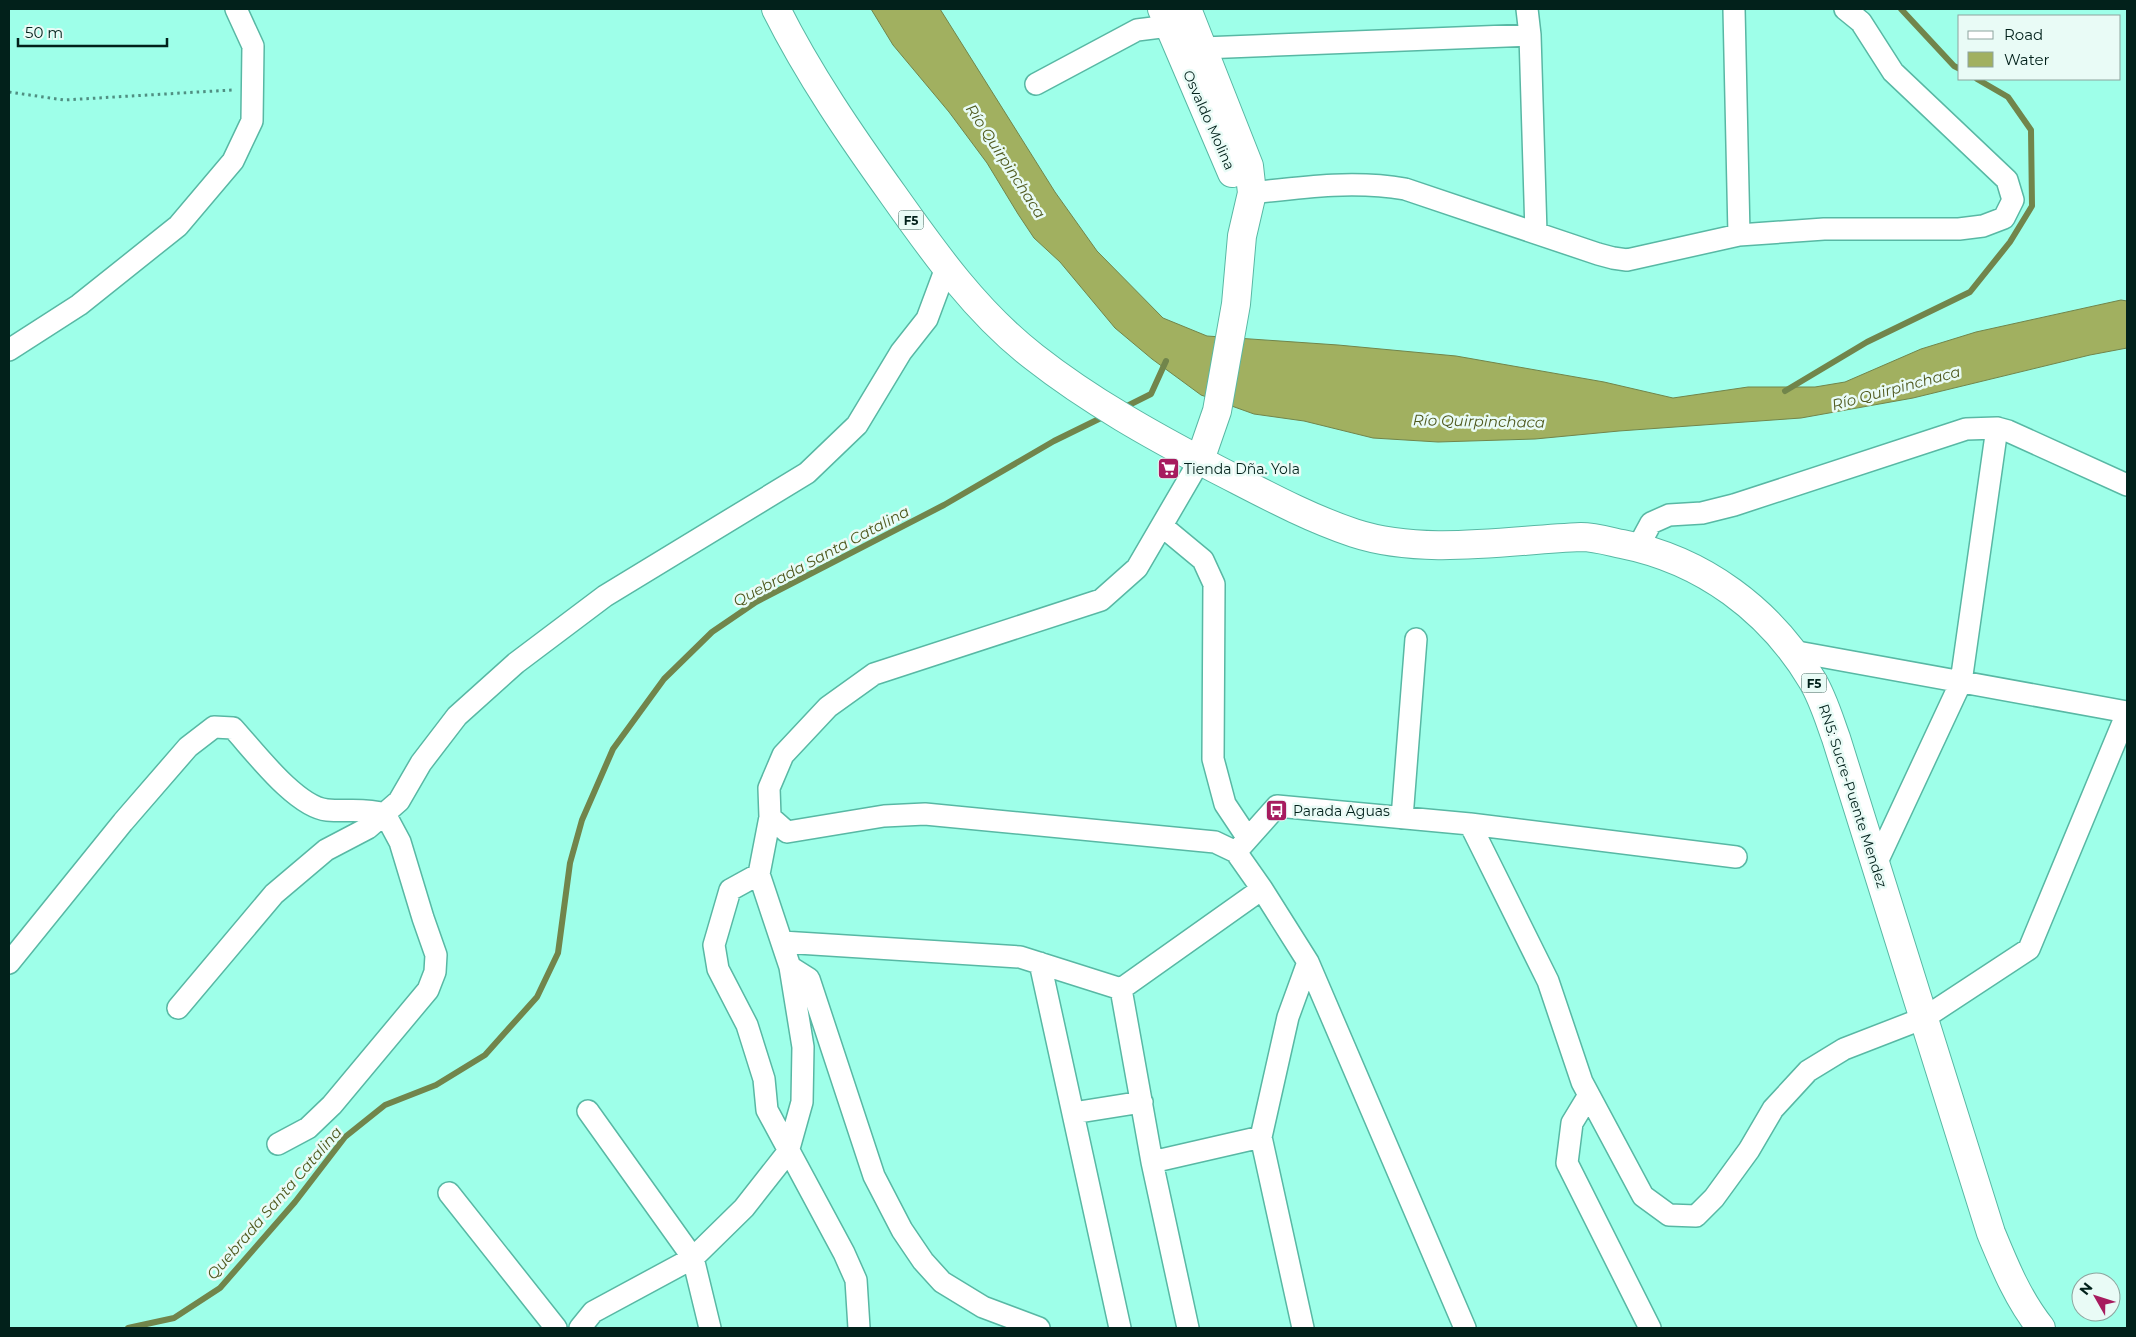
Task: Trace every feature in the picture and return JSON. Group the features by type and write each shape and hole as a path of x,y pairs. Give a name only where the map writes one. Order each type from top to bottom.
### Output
{"main road":[{"name":"RN5: Sucre-Puente Mendez","path":"776,9 815,78 853,139 946,268 979,307 1031,356 1086,396 1200,460 1314,518 1357,534 1393,542 1440,545 1587,537 1652,550 1697,568 1731,590 1768,623 1792,651 1814,683 1836,738 1991,1233 2012,1283 2027,1311 2041,1328"},
{"name":"Osvaldo Molina","path":"1176,15 1193,55 1233,173 1241,208 1242,236"},
{"path":"1193,55 1249,166 1252,193 1242,236 1236,304 1217,411 1200,460"}],"street":[{"path":"9,350 79,304 178,226 232,161 252,121 253,89 253,46 236,9"},
{"path":"1527,9 1530,35 1536,233"},
{"path":"1734,9 1739,235"},
{"path":"1252,193 1314,186 1383,185 1405,190 1613,258 1627,260 1739,235 1824,230 1959,229 1983,226 2004,218 2013,200 2006,180 1893,72 1861,22 1845,9"},
{"path":"1036,84 1137,30 1176,15"},
{"path":"1193,55 1530,35"},
{"path":"178,1008 274,894 326,850 368,828 400,801 421,763 457,716 516,663 605,596 807,473 857,426 901,352 927,319 946,268"},
{"path":"1638,547 1651,523 1669,515 1702,513 1734,505 1966,430 1997,428 2008,431 2127,485"},
{"path":"1876,864 1961,682 1997,428"},
{"path":"580,1328 593,1312 693,1258 744,1208 788,1152 802,1102 803,1056 790,967 759,874 770,817 769,788 783,756 828,707 874,674 1101,600 1137,568 1200,460"},
{"path":"1162,526 1203,560 1214,584 1214,759 1225,804 1262,889 1308,962 1465,1328"},
{"path":"1402,818 1416,639"},
{"path":"1470,824 1548,980 1582,1082 1643,1196 1669,1215 1696,1216 1714,1198 1749,1150 1773,1109 1808,1070 1844,1049 1924,1018 2029,949 2127,713 1792,651"},
{"path":"9,963 188,747 214,727 233,728 280,780 303,800 326,810 369,810 385,814 400,842 422,918 436,955 436,972 428,990 332,1105 308,1128 278,1144"},
{"path":"1242,845 1277,806 1470,824 1736,857"},
{"path":"770,817 787,832 884,816 924,814 1242,845"},
{"path":"759,874 730,890 714,945 718,969 748,1026 764,1079 767,1110 844,1253 856,1280 860,1328"},
{"path":"1120,989 1262,889"},
{"path":"782,942 1020,957 1120,989"},
{"path":"1304,1328 1261,1137 1288,1017 1308,962"},
{"path":"1040,964 1120,1328"},
{"path":"790,967 809,979 874,1176 902,1230 942,1282 982,1307 1039,1328"},
{"path":"1120,989 1152,1162 1188,1328"},
{"path":"1589,1095 1572,1123 1567,1163 1650,1328"},
{"path":"1073,1113 1142,1102"},
{"path":"588,1111 693,1258 710,1328"},
{"path":"1152,1162 1261,1137"},
{"path":"449,1192 556,1328"}],"path":[{"path":"9,92 64,100 253,89"}],"water":[{"name":"Río Quirpinchaca","path":"871,9 940,9 1055,192 1097,251 1163,318 1207,336 1338,345 1456,356 1604,382 1673,398 1748,387 1815,387 1845,382 1921,349 1976,332 2121,300 2127,301 2127,348 2090,355 1913,398 1801,418 1535,439 1438,442 1373,438 1304,421 1254,414 1201,395 1152,359 1115,328 1060,262 1034,238 987,163 949,112 893,45"}],"waterway":[{"path":"1901,9 1958,68"},
{"path":"1785,391 1867,342 1970,292 2010,242 2032,206 2031,130 2008,97 1979,80"},
{"name":"Quebrada Santa Catalina","path":"1121,409 1151,394 1166,361"},
{"name":"Quebrada Santa Catalina","path":"128,1328 174,1318 220,1288 295,1202 345,1137 385,1105 436,1085 485,1055 537,997 558,953 570,863 582,820 613,749 664,679 712,632 756,602 944,505 1054,441 1105,416"}],"place":[{"name":"Tienda Dña. Yola","path":"1168,469"},
{"name":"Parada Aguas","path":"1277,811"}]}
